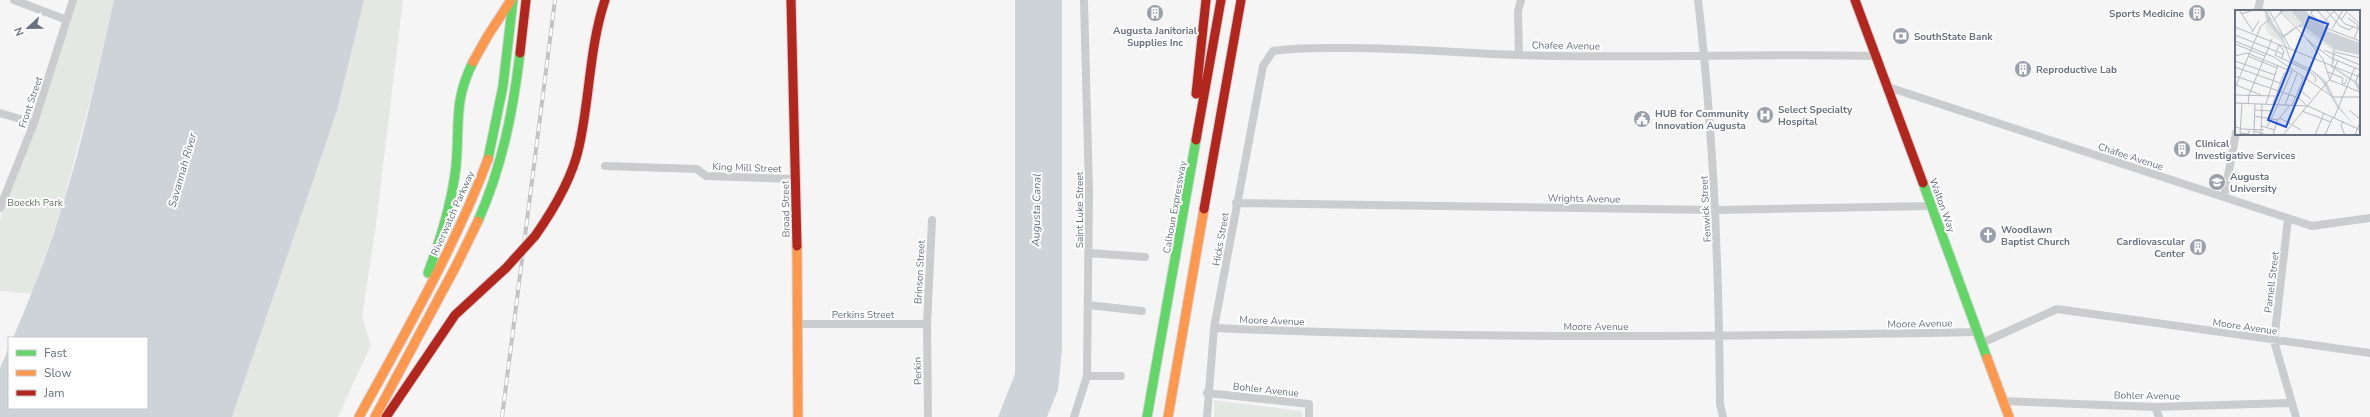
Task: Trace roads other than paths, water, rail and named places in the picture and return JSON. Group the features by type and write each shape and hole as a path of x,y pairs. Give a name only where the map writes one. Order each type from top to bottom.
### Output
{"main road":[{"path":"400,341 439,246 450,207 458,148 458,106 469,74 495,20 512,0"},
{"name":"Riverwatch Parkway","path":"360,417 466,214 490,151 503,86 512,0"},
{"path":"375,417 466,246 497,173 516,83 526,0"},
{"name":"Broad Street","path":"791,0 799,324 798,417"},
{"path":"1179,243 1206,0"},
{"name":"Calhoun Expressway","path":"1147,417 1221,0"},
{"path":"1169,417 1241,0"},
{"path":"1235,37 1246,0"},
{"name":"Walton Way","path":"1855,0 1877,56 2009,417"},
{"path":"386,417 455,316 506,268 536,236 557,206 579,146 592,54 605,2"}],"street":[{"path":"14,0 67,20"},
{"name":"Front Street","path":"0,208 34,123 73,0"},
{"name":"Saint Luke Street","path":"1074,417 1087,376 1089,190 1084,0"},
{"path":"1519,55 1518,11 1521,0"},
{"name":"Fenwick Street","path":"1698,0 1705,57 1716,210 1720,336 1720,404 1723,417"},
{"path":"2258,10 2260,0"},
{"name":"Chafee Avenue","path":"1263,66 1273,51 1292,48 1371,48 1519,55 1705,57 1804,54 1877,56"},
{"name":"Hicks Street","path":"1207,417 1207,393 1214,328 1236,203 1263,66"},
{"name":"Chafee Avenue","path":"1888,87 2312,226 2370,218"},
{"path":"0,113 34,123"},
{"path":"2224,196 2236,135"},
{"name":"King Mill Street","path":"605,166 697,169 706,176 795,179"},
{"name":"Wrights Avenue","path":"1236,203 1716,210 1932,206"},
{"name":"Parnell Street","path":"2288,219 2274,341 2296,417"},
{"name":"Brinson Street","path":"927,324 932,220"},
{"path":"1088,253 1145,257"},
{"path":"1088,305 1142,311"},
{"name":"Moore Avenue","path":"1982,343 2057,309 2274,341 2370,353"},
{"name":"Perkins Street","path":"799,324 927,324"},
{"name":"Perkin","path":"927,324 928,417"},
{"name":"Moore Avenue","path":"1214,328 1446,335 1720,336 1978,332"},
{"path":"1087,376 1121,376"},
{"name":"Bohler Avenue","path":"1207,393 1309,404 1309,417"},
{"name":"Bohler Avenue","path":"2003,401 2155,407 2291,403"},
{"path":"2155,407 2159,417"}],"water":[{"name":"Savannah River","path":"114,0 364,0 337,111 232,417 0,417 0,368 8,349 8,409 148,409 148,337 13,337 33,290 56,226 90,105"},
{"name":"Augusta Canal","path":"1015,0 1062,0 1062,349 1058,390 1047,417 998,417 1015,374"}],"railway":[{"path":"502,417 555,0"}],"place":[{"name":"Augusta Janitorial Supplies Inc","path":"1155,13"},
{"name":"Sports Medicine","path":"2197,13"},
{"name":"SouthState Bank","path":"1901,36"},
{"name":"Reproductive Lab","path":"2023,69"},
{"name":"Select Specialty Hospital","path":"1765,115"},
{"name":"HUB for Community Innovation Augusta","path":"1642,119"},
{"name":"Clinical Investigative Services","path":"2182,149"},
{"name":"Augusta University","path":"2217,182"},
{"name":"Woodlawn Baptist Church","path":"1988,235"},
{"name":"Cardiovascular Center","path":"2198,247"}],"park label":[{"name":"Boeckh Park","path":"35,202"}]}
